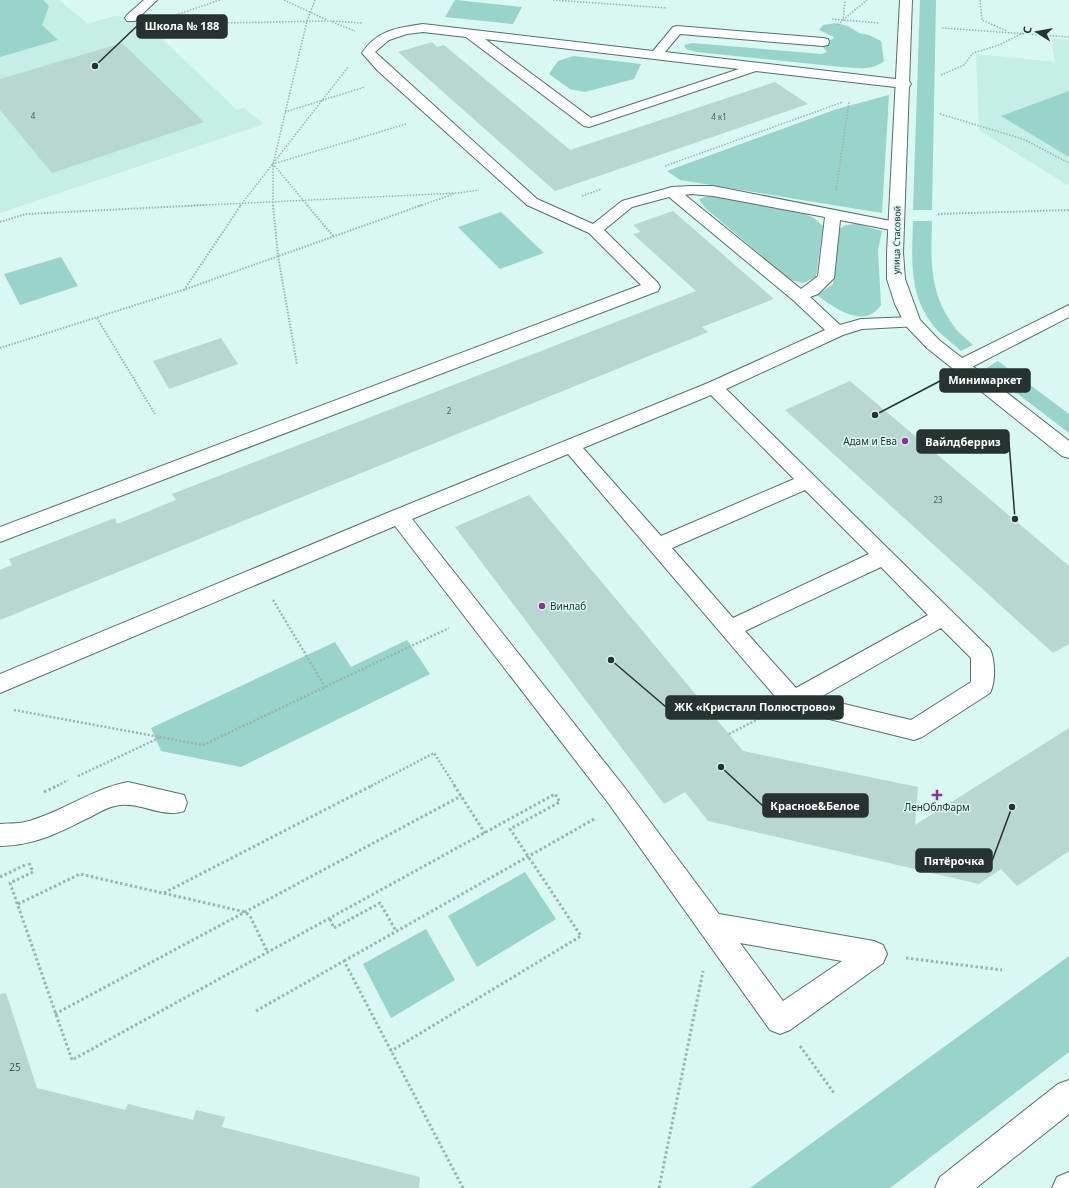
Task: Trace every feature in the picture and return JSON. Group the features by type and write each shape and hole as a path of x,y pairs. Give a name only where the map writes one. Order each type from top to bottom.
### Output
{"street":[{"name":"улица Стасовой","path":"906,0 904,84 896,226 896,279 904,304 912,322 933,344 1069,450"},
{"path":"951,1188 1069,1095"}],"lane":[{"path":"131,18 151,0"},
{"path":"0,535 652,287 595,230 544,209 532,202 435,115 368,53 378,40 404,31 423,28 657,54 904,84"},
{"path":"657,54 678,30 823,42"},
{"path":"468,32 589,123 757,67"},
{"path":"595,230 627,204 672,192 691,190 713,190 896,226"},
{"path":"672,192 799,296 837,331"},
{"path":"799,296 812,290 826,278 833,213"},
{"path":"960,366 1067,312"},
{"path":"0,684 399,516 714,387 837,331 861,324 912,322"},
{"path":"571,446 793,701 914,730 982,686 982,655 809,480 714,387"},
{"path":"658,546 809,480"},
{"path":"399,516 475,616 617,796 780,1020 874,954"},
{"path":"730,629 884,556"},
{"path":"793,701 944,616"},
{"path":"0,835 23,834 48,826 110,796 128,793 175,803"},
{"path":"712,925 874,954"}],"path":[{"path":"169,17 220,0"},
{"path":"284,0 329,21 378,40"},
{"path":"297,365 278,256 273,202 273,164 307,21 315,0"},
{"path":"843,20 867,0"},
{"path":"980,0 982,20 1010,32"},
{"path":"162,24 307,21 369,23"},
{"path":"942,28 1069,37"},
{"path":"941,75 962,68 968,63 974,53 999,45 1023,33"},
{"path":"183,290 242,204 354,60 368,53"},
{"path":"285,112 394,78"},
{"path":"662,168 849,100 833,213"},
{"path":"940,114 1023,139 1069,163"},
{"path":"273,164 435,115"},
{"path":"273,164 302,201 334,237"},
{"path":"0,222 26,214 458,193 513,185"},
{"path":"544,209 609,186"},
{"path":"0,348 183,290 458,193"},
{"path":"938,214 1069,210"},
{"path":"97,318 155,414"},
{"path":"258,575 325,687"},
{"path":"8,709 203,745 475,616"},
{"path":"729,734 793,701"},
{"path":"164,893 434,753 485,833"},
{"path":"0,877 29,863 33,872 10,883 72,1060 555,794 560,802 510,829 581,936 391,1051"},
{"path":"55,1014 461,796"},
{"path":"256,1011 598,817"},
{"path":"18,904 80,874 245,912 250,916 268,953"},
{"path":"330,919 334,928 380,903 396,931"},
{"path":"659,1188 712,925"},
{"path":"874,954 1002,970"},
{"path":"344,961 463,1188"},
{"path":"780,1020 834,1093"}],"shaded area":[{"path":"0,0 59,0 88,24 114,16 140,18 237,110 244,108 264,124 0,213"},
{"path":"0,0 43,0 49,6 42,25 58,40 0,57"},
{"path":"455,0 522,7 513,24 445,17"},
{"path":"920,0 936,0 932,210 913,210"},
{"path":"836,23 848,26 859,33 869,35 881,41 884,61 869,68 842,67 697,52 686,49 684,45 692,43 822,54 827,52 823,47 823,42 833,39 834,37 819,30 823,25"},
{"path":"1051,38 1069,40 1069,186 979,130 976,54 1055,62"},
{"path":"574,56 641,64 634,79 585,92 570,89 549,74 558,61"},
{"path":"1069,91 1069,157 1001,116"},
{"path":"889,95 882,213 680,180 667,171 837,109"},
{"path":"709,196 803,213 814,218 823,226 816,277 803,283 791,280 705,208 699,199"},
{"path":"501,212 544,253 500,269 458,227"},
{"path":"913,221 932,221 931,249 933,275 939,300 955,328 973,345 961,351 938,331 921,306 914,279 912,251"},
{"path":"857,224 882,231 878,250 881,305 867,316 849,314 832,306 817,295 833,284 839,229 846,225"},
{"path":"61,257 78,286 20,305 4,274"},
{"path":"998,361 1069,414 1069,433 985,369"},
{"path":"407,640 430,674 241,767 161,751 151,728 335,642 351,667"},
{"path":"525,872 556,919 477,967 448,916"},
{"path":"426,929 455,980 391,1018 363,964"},
{"path":"1069,956 1069,1052 890,1188 750,1188"}],"building":[{"path":"432,42 437,47 444,45 570,150 775,82 808,104 555,191 398,52"},
{"path":"122,43 204,122 52,173 0,110 0,79"},
{"path":"673,211 774,299 702,327 708,332 0,620 0,570 12,565 9,559 115,518 117,524 176,500 172,494 696,291 633,234 641,232 633,225"},
{"path":"221,338 238,364 169,389 153,361"},
{"path":"850,381 1069,566 1069,644 1053,653 785,410"},
{"path":"529,495 743,751 918,787 915,825 1069,728 1069,851 1017,886 1001,869 979,884 708,821 685,792 664,804 455,527"},
{"path":"6,993 37,1088 125,1110 128,1104 193,1120 196,1110 225,1117 222,1127 420,1177 419,1188 0,1188 0,994"}],"place":[{"name":"Школа № 188","path":"95,66"},
{"name":"Минимаркет","path":"875,415"},
{"name":"Адам и Ева","path":"905,441"},
{"name":"Вайлдберриз","path":"1015,519"},
{"name":"Винлаб","path":"542,606"},
{"name":"ЖК «Кристалл Полюстрово»","path":"611,660"},
{"name":"Красное&Белое","path":"721,767"},
{"name":"ЛенОблФарм","path":"937,795"},
{"name":"Пятёрочка","path":"1012,807"}]}
